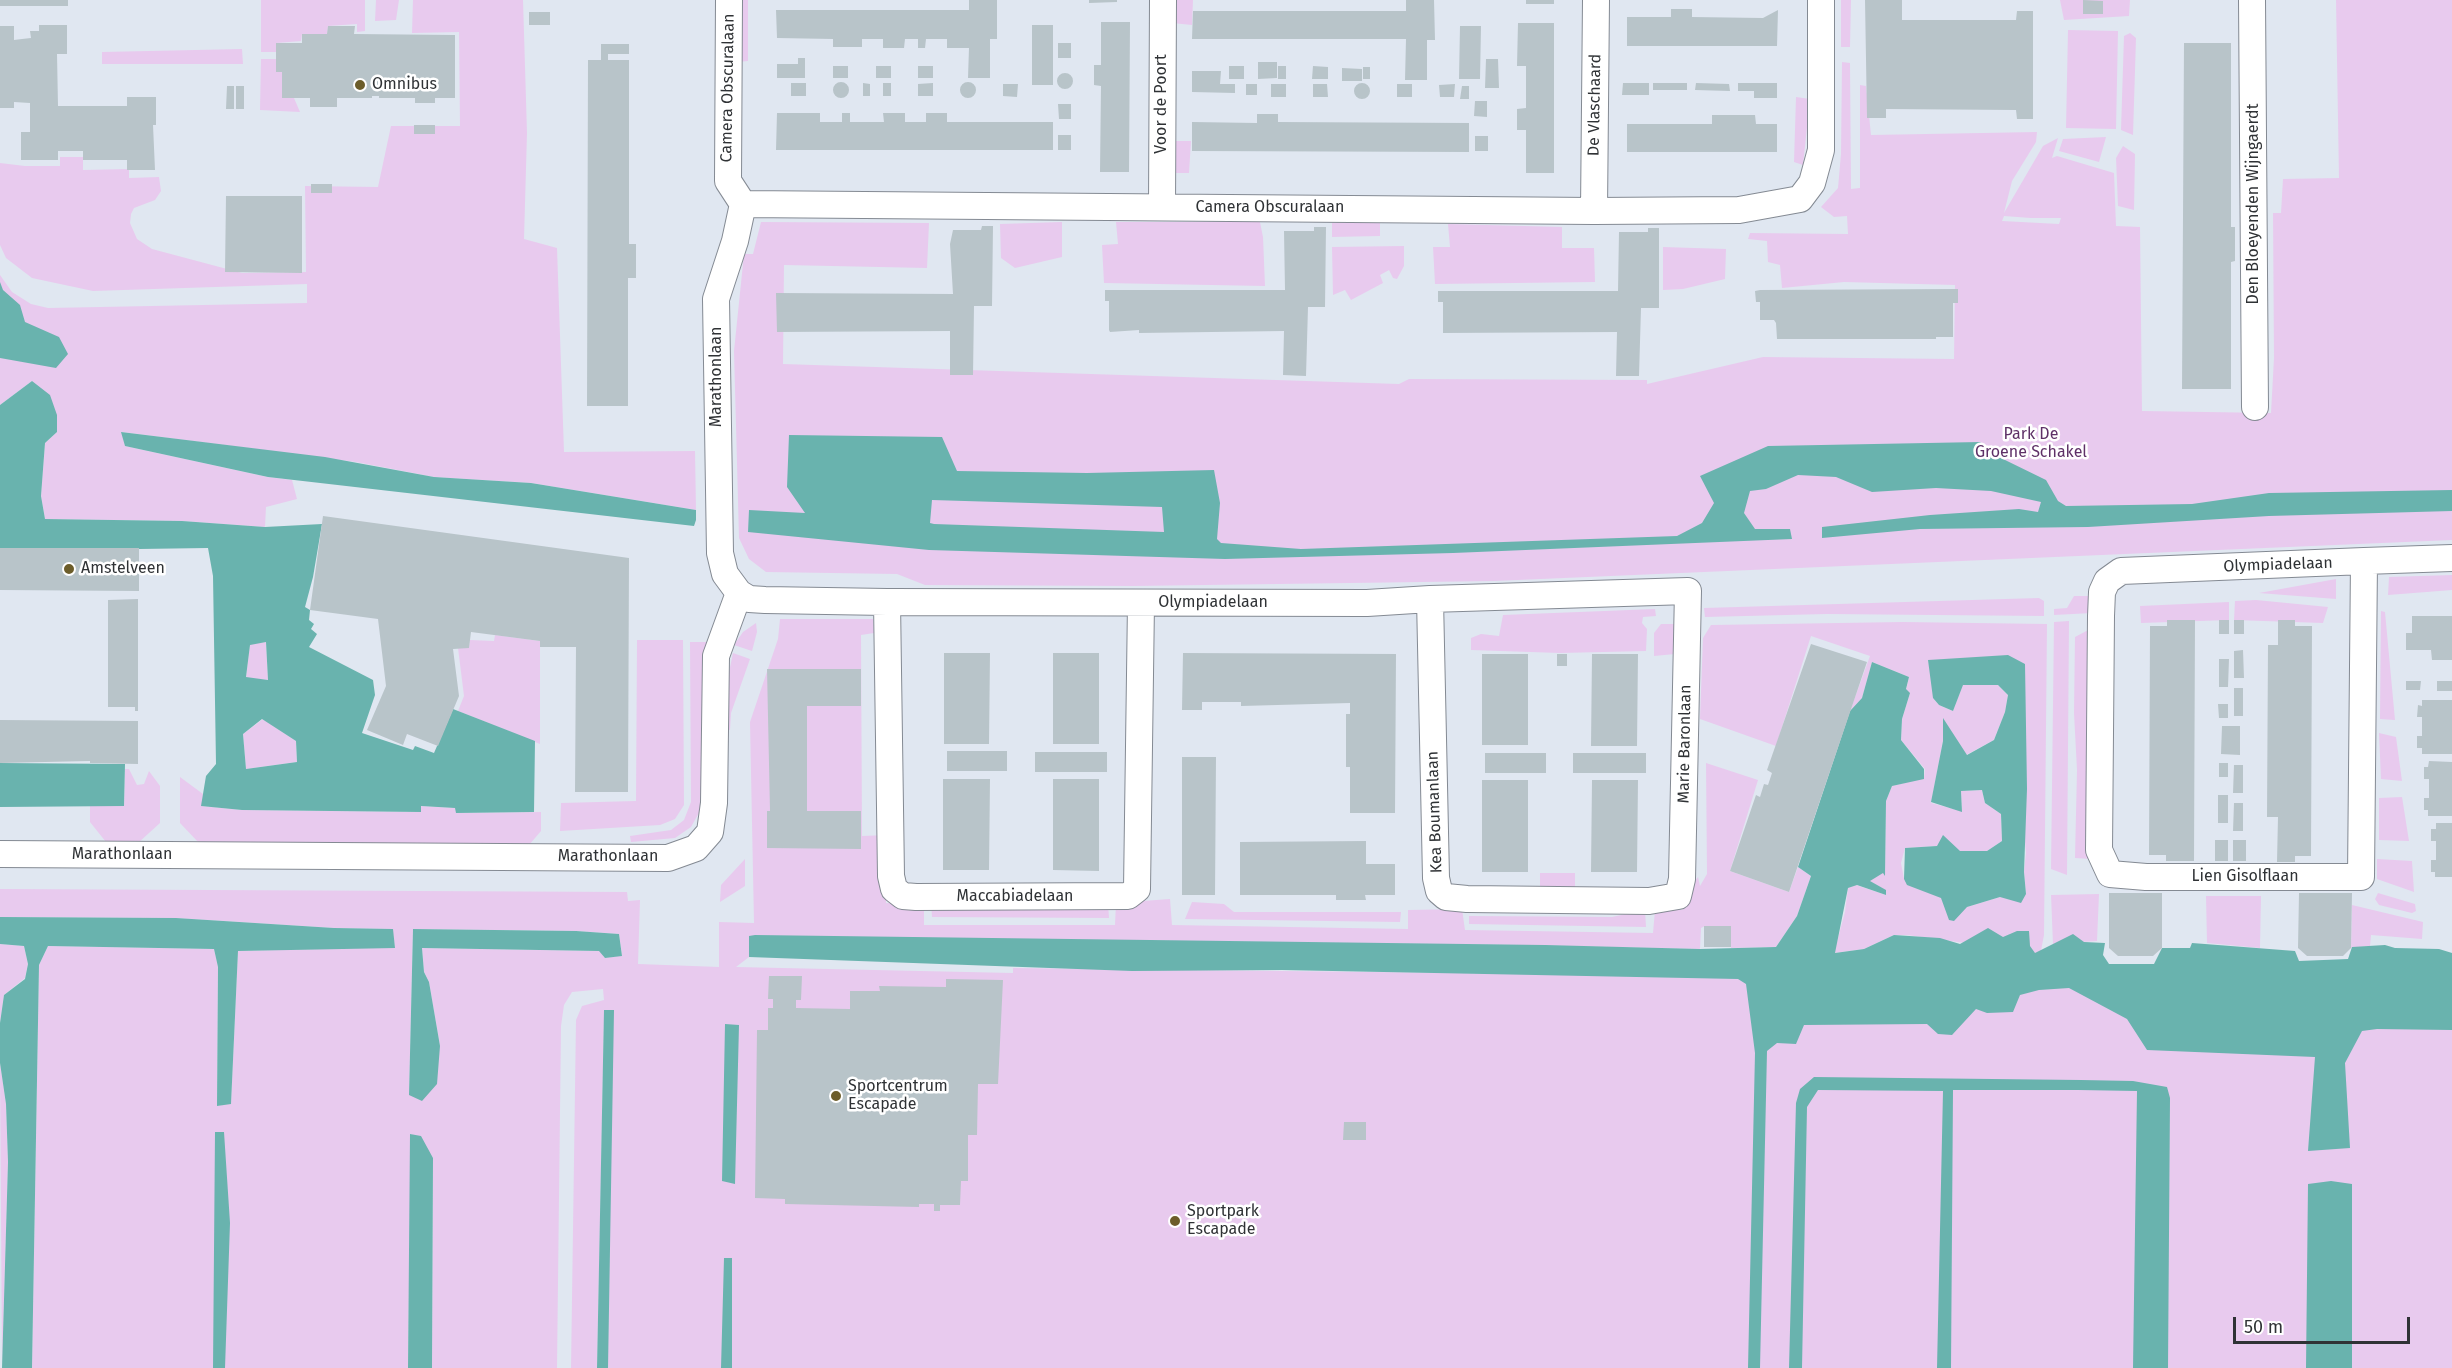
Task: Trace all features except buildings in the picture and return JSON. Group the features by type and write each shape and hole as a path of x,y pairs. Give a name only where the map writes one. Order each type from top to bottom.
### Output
{"street":[{"name":"Camera Obscuralaan","path":"729,0 728,181 743,204 1594,211 1739,210 1800,198 1812,183 1821,150 1821,0"},
{"name":"Voor de Poort","path":"1162,0 1162,207"},
{"name":"De Vlaschaard","path":"1594,211 1596,0"},
{"name":"Den Bloeyenden Wijngaerdt","path":"2252,0 2255,407"},
{"name":"Marathonlaan","path":"0,854 668,858 696,848 710,832 714,803 716,656 740,593 725,574 720,553 716,299 735,241 743,204"},
{"name":"Olympiadelaan","path":"2107,581 2121,571 2452,558"},
{"name":"Lien Gisolflaan","path":"2107,581 2102,604 2099,850 2109,874 2146,877 2361,877 2364,561"},
{"name":"Olympiadelaan","path":"740,593 749,599 765,600 887,602 1367,603 1688,591"},
{"name":"Marie Baronlaan","path":"1678,896 1682,879 1688,591"},
{"name":"Kea Boumanlaan","path":"1430,599 1436,878 1439,891 1446,897 1467,899 1649,901 1678,896"},
{"name":"Maccabiadelaan","path":"887,602 891,876 894,890 903,896 916,897 1128,896 1137,889 1140,603"}],"green space":[{"path":"261,0 365,0 365,31 357,32 357,24 328,26 327,34 302,34 301,41 276,43 276,52 261,52"},
{"path":"376,0 399,0 396,20 375,21"},
{"path":"413,0 523,0 527,133 524,239 557,248 564,452 695,451 696,510 531,483 434,477 356,462 122,432 125,446 268,477 292,480 297,499 266,507 265,527 182,521 45,519 41,496 45,443 57,432 32,381 0,405 0,275 12,292 31,304 48,308 307,303 307,284 93,291 32,278 6,258 0,245 0,163 60,166 60,157 83,157 83,170 129,169 129,178 159,177 161,191 155,200 134,208 130,223 137,239 152,249 242,273 306,272 305,186 378,187 391,126 460,126 459,32 412,33"},
{"path":"736,0 748,0 748,61 737,62"},
{"path":"1173,0 1193,0 1192,25 1172,23"},
{"path":"1841,0 1851,0 1850,47 1841,47"},
{"path":"2060,0 2130,0 2129,16 2064,20"},
{"name":"Park De Groene Schakel","path":"2336,0 2452,0 2452,540 1494,581 1133,586 925,585 897,574 766,572 749,559 739,538 734,351 744,254 753,254 761,222 929,223 927,268 784,265 783,364 1399,384 1409,379 1647,380 1647,384 1763,357 1954,359 1955,285 1844,282 1782,288 1780,265 1768,262 1767,241 1748,239 1750,233 1848,234 1847,216 1834,217 1821,207 1838,188 1841,154 1842,62 1850,63 1851,189 1860,188 1860,85 1866,86 1871,135 2037,132 2036,142 2012,181 2004,213 2043,146 2058,138 2052,158 2057,156 2114,173 2116,226 2140,227 2142,411 2271,413 2274,358 2273,213 2281,213 2283,179 2339,178","holes":["2004,216 2061,218 2059,224 2002,221"]},
{"path":"2068,30 2118,31 2116,129 2066,128"},
{"path":"2130,33 2136,38 2133,135 2121,130 2124,36"},
{"path":"242,49 243,64 102,64 102,52"},
{"path":"261,59 276,59 276,72 282,72 282,98 294,98 300,112 260,110"},
{"path":"1796,97 1810,99 1803,165 1794,162"},
{"path":"2106,137 2099,162 2059,151 2063,139"},
{"path":"1171,141 1191,141 1189,173 1171,173"},
{"path":"2123,146 2135,154 2134,210 2118,206 2116,158"},
{"path":"1062,222 1062,257 1015,268 1001,258 1000,224"},
{"path":"1116,222 1260,222 1263,237 1265,286 1104,283 1102,245 1118,244"},
{"path":"1380,222 1380,236 1332,237 1332,223"},
{"path":"1448,224 1562,227 1562,248 1594,248 1595,282 1435,284 1433,247 1450,247"},
{"path":"1404,246 1404,266 1397,279 1393,278 1389,270 1380,275 1383,283 1351,300 1345,290 1333,295 1332,247"},
{"path":"1663,247 1726,249 1725,279 1683,289 1663,290"},
{"path":"2452,575 2452,590 2388,595 2389,577"},
{"path":"2336,579 2336,599 2259,593"},
{"path":"2074,596 2088,596 2093,601 2092,613 2054,615 2054,609 2067,608"},
{"path":"2039,598 2044,601 2044,616 1827,614 1705,617 1704,608"},
{"path":"2256,600 2328,607 2323,623 2234,620 2235,601"},
{"path":"2229,602 2229,620 2141,623 2140,606"},
{"path":"1655,609 1656,616 1643,617 1642,623 1647,629 1646,651 1560,653 1471,650 1471,638 1481,634 1499,636 1503,615"},
{"path":"2381,611 2385,612 2395,720 2380,719"},
{"path":"780,619 873,619 874,633 861,635 862,836 887,835 886,903 924,905 924,925 1115,925 1116,903 1170,899 1172,925 1408,929 1408,910 1462,909 1465,930 1653,933 1655,910 1682,910 1691,901 1693,883 1698,877 1700,886 1707,874 1706,763 1758,780 1730,871 1789,892 1798,867 1811,876 1797,916 1776,947 1731,948 1731,926 1701,928 1700,949 752,936 749,957 736,967 1013,973 1013,968 1732,976 2452,992 2452,1368 606,1368 609,1074 604,1022 597,1368 571,1368 576,1020 582,1006 604,1000 603,989 572,992 564,1005 561,1026 557,1368 432,1368 433,1158 411,1134 408,1368 32,1368 39,965 48,946 214,949 218,967 217,1106 231,1103 238,951 395,947 392,929 334,928 176,918 0,917 0,889 627,892 628,901 640,900 638,964 719,967 719,922 754,923 750,722 778,639","holes":["413,929 576,931 619,934 622,955 605,958 600,951 422,948 424,972 429,982 440,1046 409,1095"]},
{"path":"2069,621 2067,875 2051,869 2054,622"},
{"path":"1903,622 2047,624 2044,935 2040,956 2031,952 1907,935 1894,935 1864,949 1834,953 1845,912 1848,888 1856,885 1886,895 1885,890 1869,881 1883,872 1885,874 1886,801 1892,786 1924,778 1925,769 1901,740 1902,719 1910,693 1906,690 1909,677 1872,662 1862,698 1850,711 1870,656 1811,636 1776,746 1700,719 1703,638 1711,625","holes":["2008,655 2026,853 2024,872 2026,894 2000,897 1967,907 1904,879 1901,863 1905,848 1937,846 1960,851 1987,851 2002,841 2001,814 1985,803 1982,790 1961,791 1962,811 1931,803 1943,741 1943,719 1966,755 1994,740 2005,712 2008,695 1998,685 1963,684 1953,711 1939,705 1933,698"]},
{"path":"756,623 757,632 752,651 734,645 743,632"},
{"path":"1661,624 1674,624 1675,654 1654,656 1654,633"},
{"path":"2092,628 2091,859 2075,858 2077,770 2074,713 2075,637"},
{"path":"495,635 540,641 540,744 458,711 464,696 458,648 469,647 470,640 494,641"},
{"path":"637,640 683,640 684,805 675,819 660,825 560,831 561,803 636,801"},
{"path":"266,642 268,680 246,678 250,644"},
{"path":"690,642 707,642 702,696 704,804 691,827 675,838 631,842 630,836 671,830 684,820 691,802"},
{"path":"733,653 750,659 731,713 730,730 726,729 727,682"},
{"path":"263,719 296,741 297,762 246,769 243,734"},
{"path":"2379,733 2396,737 2402,781 2381,779"},
{"path":"125,769 129,769 137,785 144,784 149,771 160,786 160,823 138,843 106,842 90,822 90,806 124,806"},
{"path":"180,777 203,794 202,806 242,810 421,812 420,806 456,808 456,813 541,812 541,831 529,845 199,843 180,823"},
{"path":"2402,797 2409,841 2379,840 2379,798"},
{"path":"745,859 745,886 720,902 721,885"},
{"path":"2377,859 2412,861 2414,892 2377,879"},
{"path":"1540,873 1575,873 1575,890 1540,890"},
{"path":"2378,893 2415,904 2416,911 2412,913 2379,905 2375,899"},
{"path":"2099,894 2097,941 2053,944 2051,895"},
{"path":"2206,896 2261,896 2260,948 2207,943"},
{"path":"1192,902 1224,904 1234,912 1401,912 1400,922 1185,919"},
{"path":"931,903 1108,903 1109,918 932,917"},
{"path":"2352,905 2423,922 2422,939 2371,935 2370,946 2351,948"},
{"path":"1645,910 1646,927 1469,924 1469,916 1612,917"},
{"path":"0,944 24,946 28,964 25,978 4,995 0,1023"},
{"path":"0,1063 6,1104 8,1162 2,1368"}],"shaded area":[{"path":"0,282 3,290 20,305 25,322 59,337 68,354 56,368 0,358"},
{"path":"32,381 50,395 57,415 57,432 45,443 41,496 45,519 182,521 265,527 322,524 313,577 305,607 310,610 309,620 314,624 311,629 317,634 309,647 373,680 375,695 362,733 413,750 415,746 434,753 453,709 535,741 534,812 456,813 455,808 421,806 421,812 242,810 201,806 206,776 216,764 213,576 208,548 0,551 0,405","holes":["266,642 268,680 246,677 250,645","262,719 296,741 297,762 246,769 243,734"]},
{"path":"121,432 325,457 434,477 531,483 696,510 696,520 694,526 268,477 125,446"},
{"path":"789,435 942,437 957,471 1087,473 1214,470 1220,503 1217,539 1221,543 1301,549 1677,536 1702,523 1714,503 1700,476 1768,446 1980,442 2003,459 2046,480 2058,501 2066,506 2192,504 2269,493 2452,490 2452,511 2269,516 2088,527 1920,529 1822,538 1822,527 1930,515 2019,509 2038,512 2041,502 1991,491 1936,488 1872,492 1836,477 1798,475 1766,489 1750,491 1744,513 1755,529 1790,529 1792,539 1453,553 1225,559 929,550 748,532 749,510 805,513 787,487","holes":["932,500 1162,507 1164,532 930,523"]},
{"path":"2008,655 2025,664 2027,789 2024,872 2026,894 2021,903 2000,897 1967,907 1954,921 1949,920 1941,898 1907,885 1904,879 1905,848 1937,846 1943,835 1960,851 1987,851 2002,841 2001,814 1985,803 1982,790 1961,791 1962,812 1931,802 1943,741 1943,718 1967,755 1994,740 2005,712 2008,695 1998,685 1963,685 1953,711 1939,705 1933,698 1928,660"},
{"path":"1872,662 1909,677 1906,689 1910,693 1902,719 1901,740 1924,769 1924,779 1892,786 1886,801 1885,876 1883,873 1870,881 1886,890 1886,895 1857,885 1848,888 1835,953 1864,949 1894,935 1940,938 1960,944 1988,928 2003,937 2017,931 2029,931 2030,946 2035,953 2073,934 2084,942 2105,943 2103,955 2109,964 2154,964 2162,948 2190,948 2192,943 2295,951 2299,961 2348,959 2352,947 2385,945 2395,948 2439,949 2452,953 2452,1030 2377,1029 2362,1031 2345,1063 2350,1148 2308,1151 2315,1057 2147,1050 2127,1019 2069,988 2039,990 2020,995 2013,1012 1987,1013 1976,1009 1952,1035 1938,1034 1927,1024 1804,1025 1796,1044 1777,1043 1767,1051 1760,1368 1748,1368 1755,1053 1746,984 1738,979 1282,970 1132,971 749,957 749,936 755,935 1700,949 1776,947 1797,916 1811,876 1798,867 1850,711 1862,698"},
{"path":"0,763 125,764 124,806 0,807"},
{"path":"0,917 176,918 334,928 393,929 395,948 238,951 231,1104 217,1106 218,967 214,949 48,946 39,965 32,1368 2,1368 8,1162 6,1104 0,1063 0,1023 4,995 25,979 28,964 24,946 0,944"},
{"path":"413,929 576,931 619,934 622,956 605,958 599,951 422,948 424,972 429,982 440,1046 437,1084 422,1101 409,1095"},
{"path":"604,1010 614,1010 608,1368 597,1368"},
{"path":"725,1024 739,1025 735,1184 722,1181"},
{"path":"1814,1077 2133,1081 2167,1087 2170,1098 2168,1368 2133,1368 2137,1091 1953,1090 1951,1368 1937,1368 1943,1091 1818,1090 1807,1107 1802,1368 1789,1368 1796,1103 1800,1089"},
{"path":"215,1132 224,1132 230,1223 225,1368 213,1368"},
{"path":"410,1134 421,1136 433,1158 432,1368 408,1368"},
{"path":"2331,1181 2352,1184 2352,1368 2306,1368 2308,1184"},
{"path":"724,1258 732,1258 732,1368 721,1368"}],"place":[{"name":"Omnibus","path":"360,85"},
{"name":"Amstelveen","path":"69,569"},
{"name":"Sportcentrum Escapade","path":"836,1096"},
{"name":"Sportpark Escapade","path":"1175,1221"}]}
